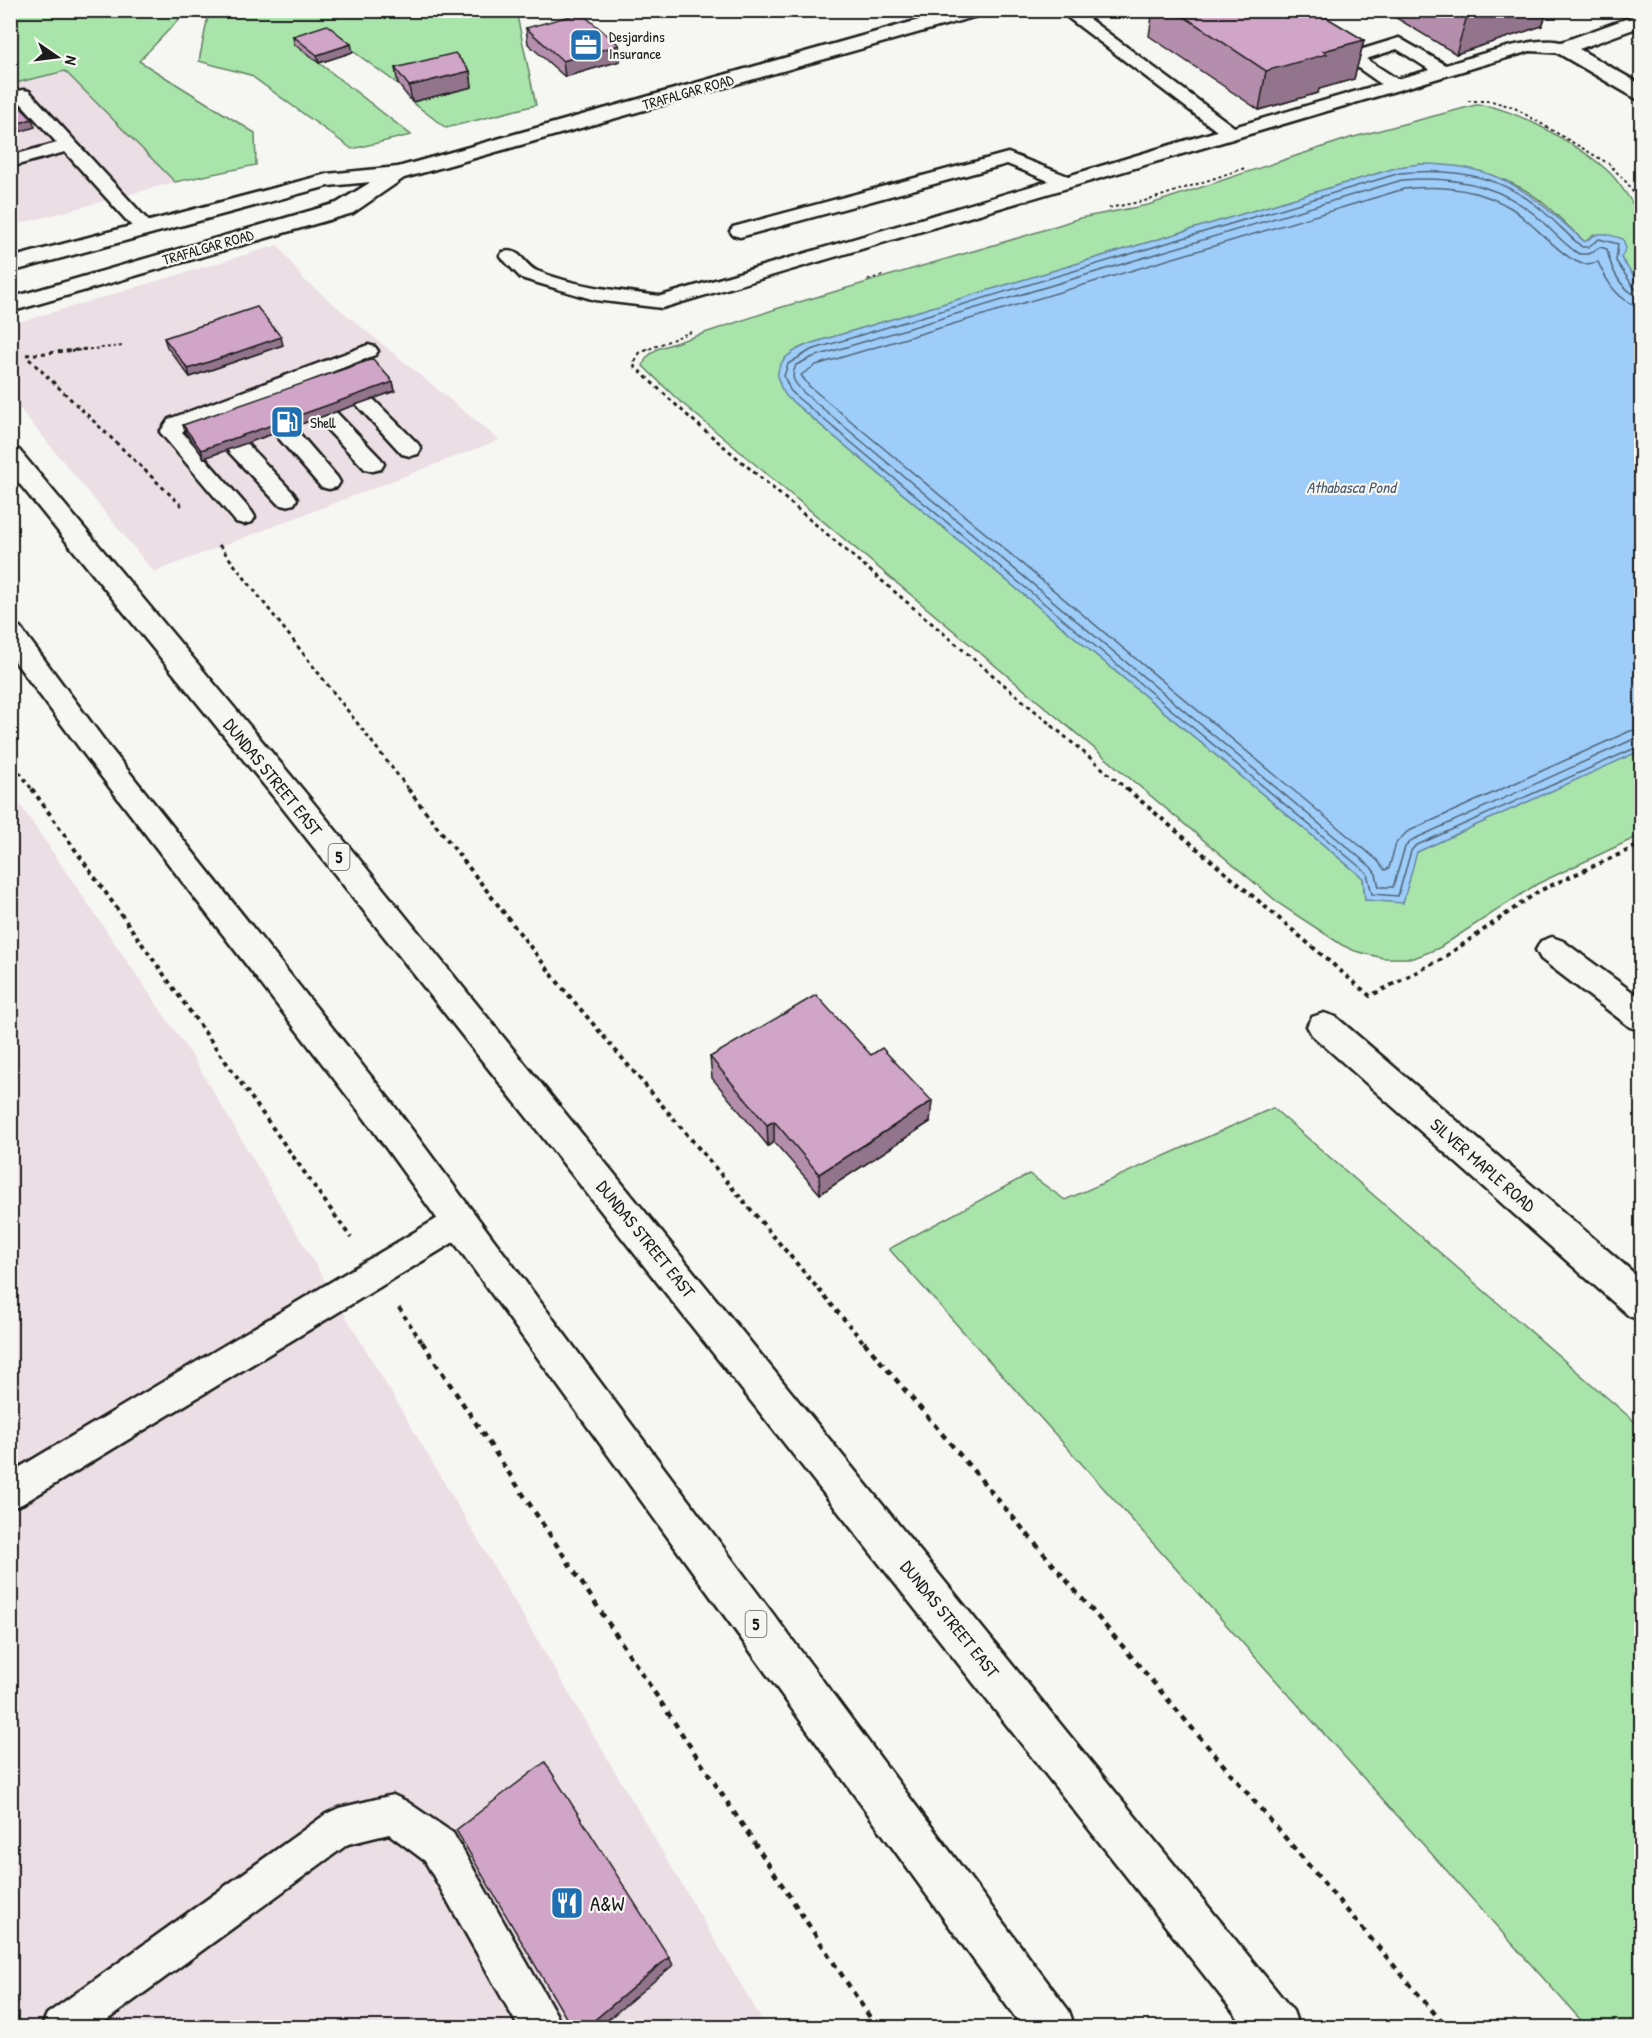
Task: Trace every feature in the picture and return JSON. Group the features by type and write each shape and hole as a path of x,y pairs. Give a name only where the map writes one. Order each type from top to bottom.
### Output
{"main road":[{"name":"TRAFALGAR ROAD","path":"10,265 327,180 399,173 977,10"},
{"path":"1563,48 1641,19"},
{"path":"1563,48 1641,94"},
{"name":"TRAFALGAR ROAD","path":"10,305 345,208 399,173"},
{"name":"DUNDAS STREET EAST","path":"10,456 300,808 1276,2028"},
{"name":"5","path":"10,634 97,751 377,1109 1052,2028"},
{"path":"1552,950 1641,1018"},
{"name":"SILVER MAPLE ROAD","path":"1324,1026 1641,1304"}],"lane":[{"path":"1066,10 1231,133"},
{"path":"1395,86 1353,58 1399,43 1444,71"},
{"path":"510,256 528,274 561,284 595,294 662,302 1529,46 1563,48"},
{"path":"10,98 23,95 145,229"},
{"path":"10,144 17,160 68,145"},
{"path":"740,231 1008,158 1068,182"},
{"path":"244,517 171,432 177,424 212,417 337,371 368,351"},
{"path":"365,402 410,449"},
{"path":"326,415 373,464"},
{"path":"284,430 329,482"},
{"path":"237,447 286,500"},
{"path":"10,1492 460,1221"},
{"path":"61,2028 339,1827 393,1814 439,1847 542,2028"}],"path":[{"path":"1458,104 1470,101 1491,101 1527,114 1614,168 1628,184 1641,207"},
{"path":"1106,208 1149,200 1246,168"},
{"path":"862,281 885,275"},
{"path":"696,330 645,350 635,358 633,365 688,417 1370,996 1442,959 1539,891 1641,844"},
{"path":"123,345 27,357 191,515"},
{"path":"215,541 560,985 1447,2028"},
{"path":"10,759 375,1272 877,2028"}],"shaded area":[{"path":"65,70 175,182 11,226 11,84"},
{"path":"278,245 303,279 499,440 154,572 11,398 10,325"},
{"path":"10,790 192,1056 766,2027 11,2027"}],"green space":[{"path":"11,10 187,11 139,61 255,133 256,165 175,182 65,71 11,84"},
{"path":"209,11 516,11 536,105 446,128 412,102 472,87 398,84 328,33 295,44 411,135 352,149 250,75 199,61"},
{"path":"1476,105 1507,112 1527,120 1584,152 1613,177 1632,202 1641,219 1643,242 1641,288 1621,258 1594,234 1585,242 1541,201 1525,190 1480,171 1448,166 1415,165 1399,167 809,344 797,349 779,382 794,403 1363,878 1365,900 1417,852 1641,750 1641,835 1537,884 1439,948 1414,958 1383,958 1355,951 1281,905 676,398 643,366 646,358 657,349 779,308 1080,218 1148,205 1350,138"},
{"path":"1273,1108 1641,1427 1641,2027 1587,2027 889,1249 1029,1174 1065,1200"}],"water":[{"name":"Athabasca Pond","path":"1419,164 1447,165 1492,175 1528,194 1585,242 1599,234 1623,239 1626,248 1621,258 1642,288 1642,750 1417,852 1403,903 1365,900 1363,878 787,397 778,379 778,371 785,358 809,344 1399,167"}],"building":[{"path":"1174,10 1314,10 1364,40 1323,51 1327,54 1266,71"},
{"path":"1458,10 1484,10 1467,16"},
{"path":"581,13 619,45 563,61 526,28"},
{"path":"327,25 351,44 317,55 293,36"},
{"path":"455,53 470,71 409,86 395,68"},
{"path":"10,100 13,100 32,119 10,126"},
{"path":"257,307 281,337 188,369 164,338"},
{"path":"373,359 393,382 201,450 183,425"},
{"path":"816,995 871,1055 882,1048 932,1101 819,1174 774,1121 767,1125 710,1057"},
{"name":"A&W","path":"545,1762 669,1957 585,2028 572,2028 456,1830"}],"place":[{"name":"Desjardins Insurance","path":"586,45"},
{"name":"Shell","path":"287,422"},
{"name":"A&W","path":"567,1903"}]}
